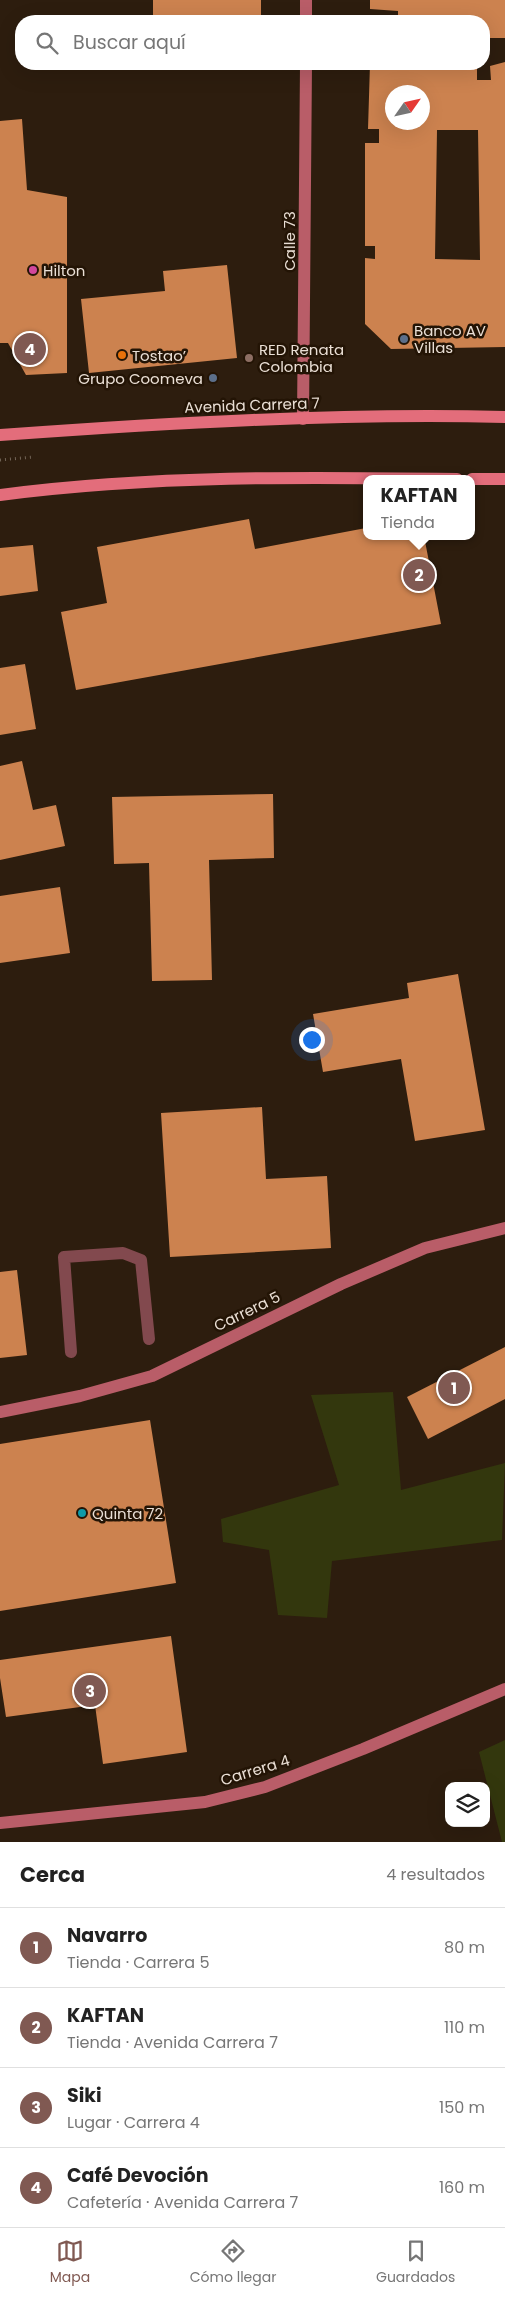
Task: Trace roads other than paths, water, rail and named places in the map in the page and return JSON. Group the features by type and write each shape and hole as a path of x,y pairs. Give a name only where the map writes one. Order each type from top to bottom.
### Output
{"main road":[{"name":"Avenida Carrera 7","path":"0,435 384,416 505,417"},
{"path":"0,495 96,484 267,477 363,478"},
{"path":"475,479 505,479"}],"street":[{"path":"306,0 306,15"},
{"name":"Calle 73","path":"303,419 306,70"},
{"name":"Carrera 5","path":"0,1412 80,1396 152,1376 332,1288 425,1248 505,1228"},
{"name":"Carrera 4","path":"0,1823 205,1802 265,1787 364,1749 505,1689"}],"lane":[{"path":"71,1352 64,1257 123,1253 141,1260 149,1339"}],"place":[{"name":"Hilton","path":"33,270"},
{"name":"Banco AV Villas","path":"404,339"},
{"name":"Café Devoción","path":"30,349"},
{"name":"Tostao’","path":"122,355"},
{"name":"RED Renata Colombia","path":"249,358"},
{"name":"Grupo Coomeva","path":"213,378"},
{"name":"KAFTAN","path":"419,575"},
{"name":"Navarro","path":"454,1388"},
{"name":"Quinta 72","path":"82,1513"},
{"name":"Siki","path":"90,1691"}]}
